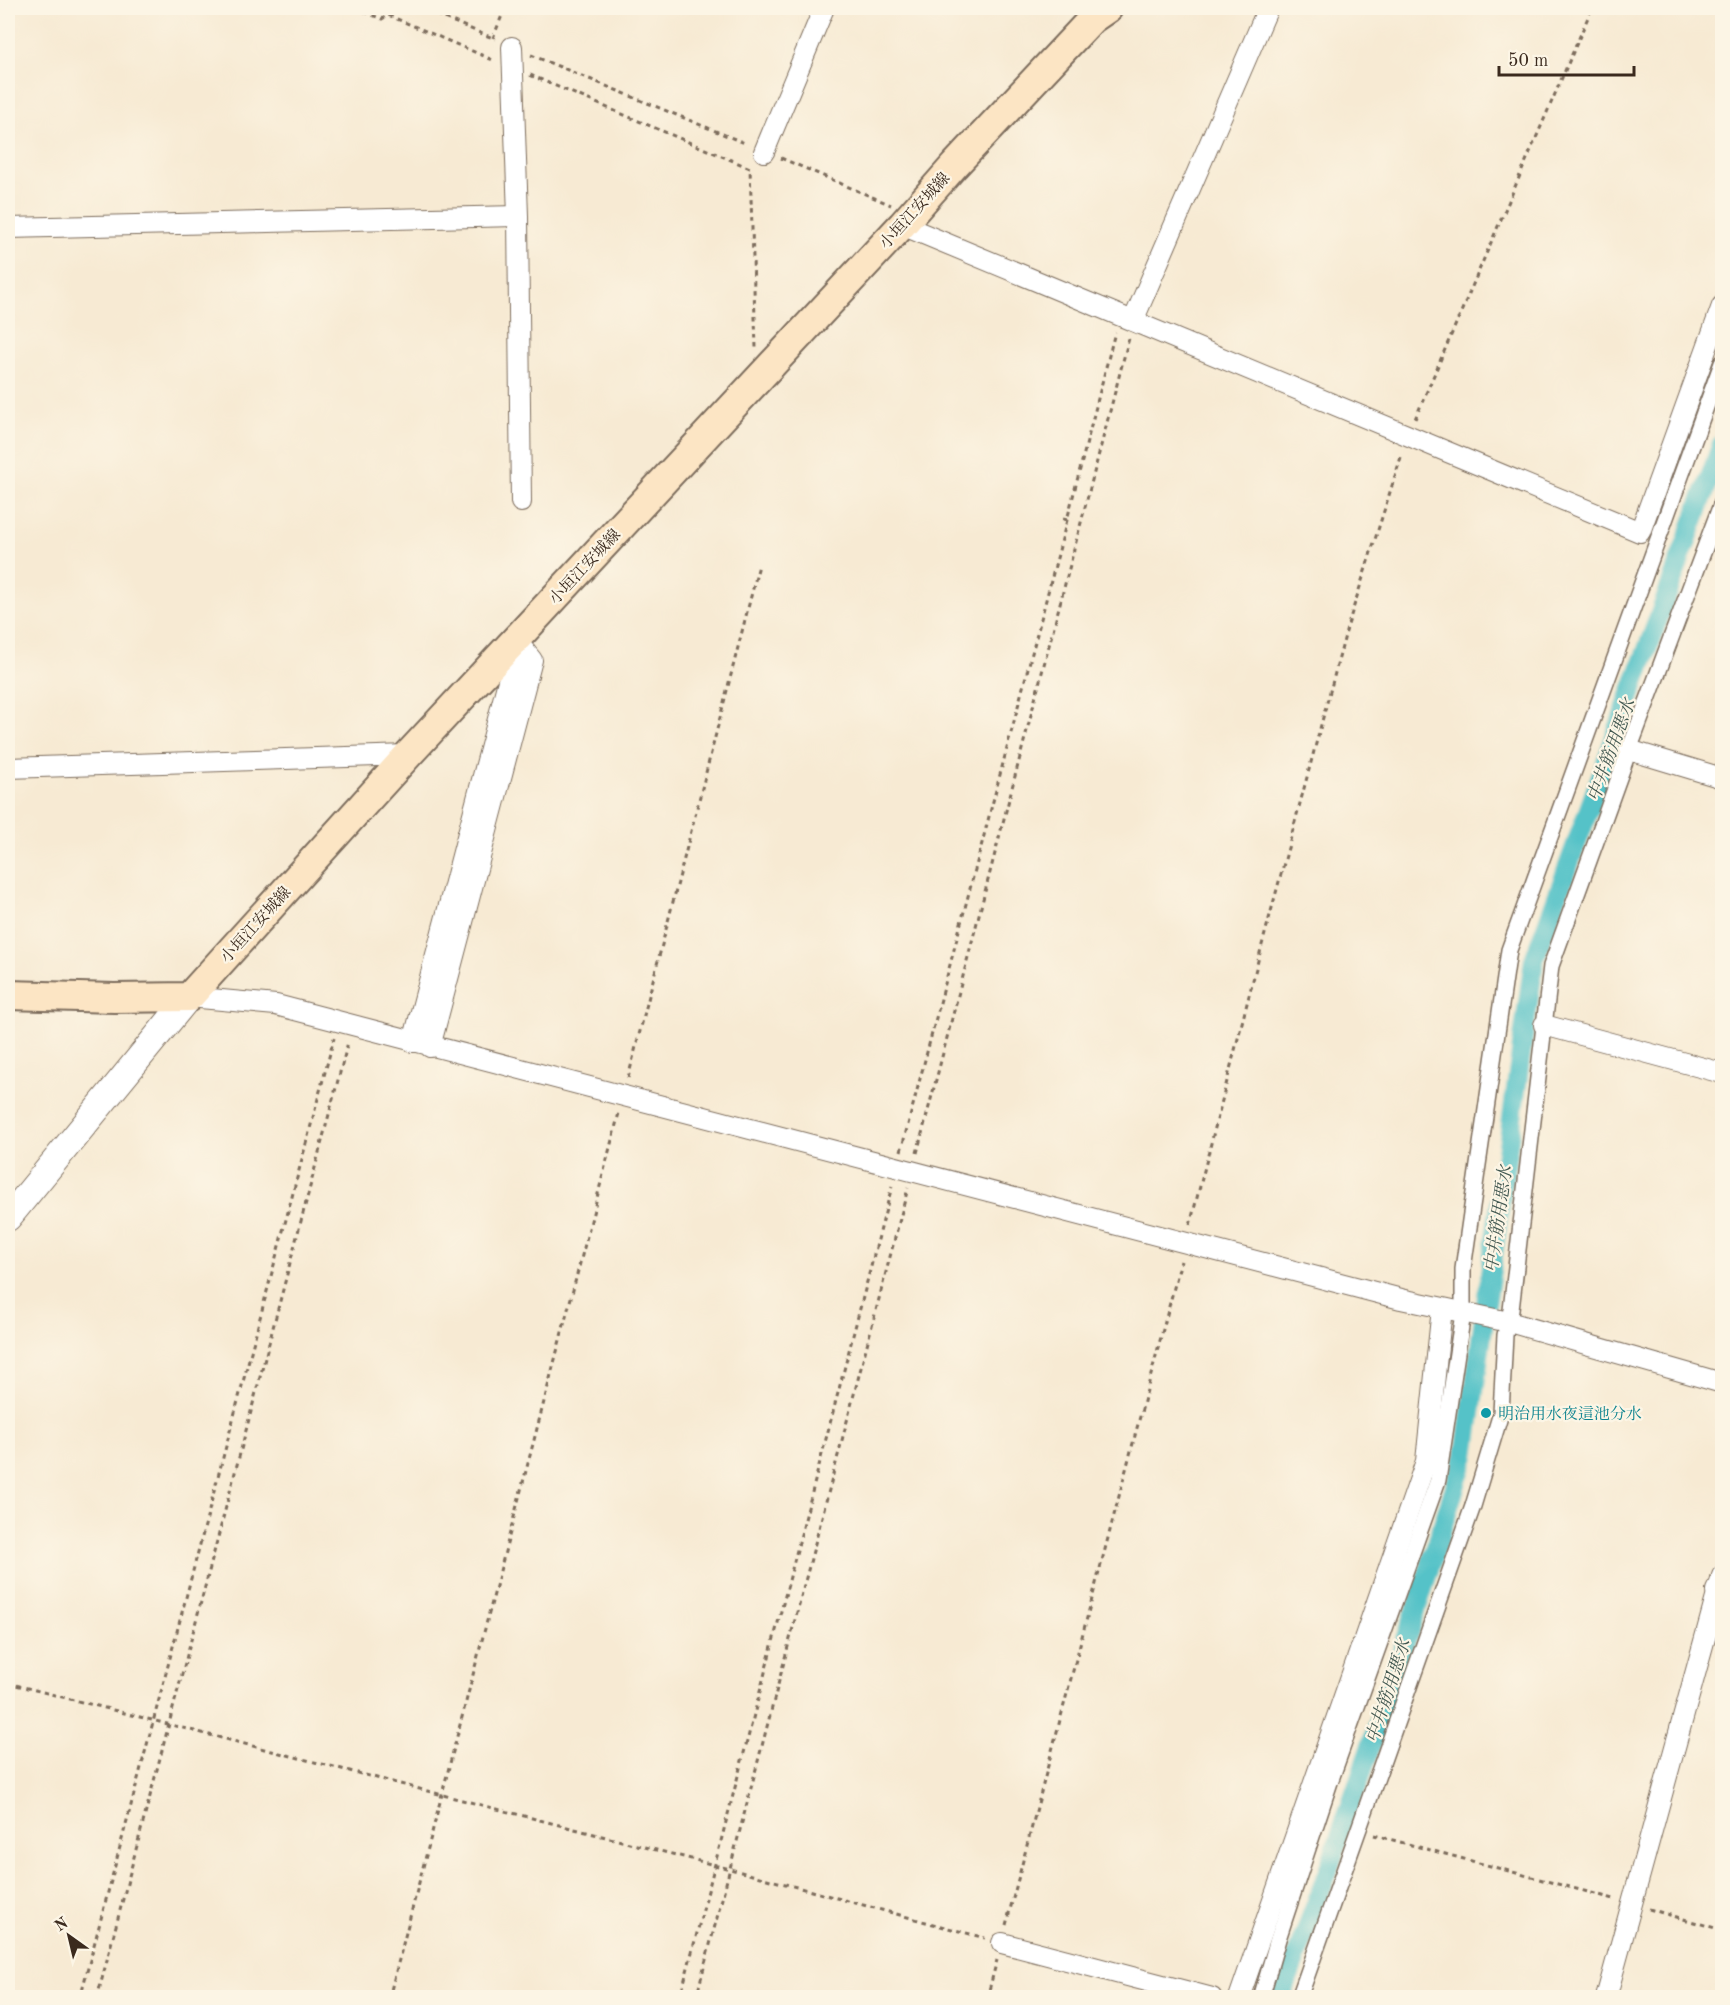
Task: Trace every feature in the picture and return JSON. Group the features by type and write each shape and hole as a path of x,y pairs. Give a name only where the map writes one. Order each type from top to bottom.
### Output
{"main road":[{"name":"小垣江安城線","path":"189,997 408,755 1092,19 1108,8"},
{"path":"8,995 114,998 189,997"}],"street":[{"path":"764,152 824,8"},
{"path":"1126,318 1268,8"},
{"path":"512,47 518,216 521,502"},
{"path":"8,228 518,216"},
{"path":"907,219 1126,318 1640,532 1722,306"},
{"path":"1261,1998 1330,1782 1438,1480 1466,1314 1463,1269 1509,950 1722,363"},
{"path":"1299,1998 1473,1506 1501,1413 1505,1335 1502,1321 1551,966 1722,502"},
{"path":"422,1044 513,662 516,640"},
{"path":"1629,750 1722,778"},
{"path":"8,768 408,755"},
{"path":"8,1218 189,997 276,1005 1186,1243 1466,1314 1502,1321 1722,1383"},
{"path":"1544,1025 1722,1073"},
{"path":"1678,1061 1681,1075 1722,1087"},
{"path":"1239,1998 1426,1461 1442,1308"},
{"path":"1606,1998 1721,1586"},
{"path":"1002,1942 1212,1998"}],"path":[{"path":"356,8 382,19 388,15 750,168 757,380"},
{"path":"420,8 764,152 907,219"},
{"path":"493,38 505,8"},
{"path":"987,1998 1344,639 1408,434 1592,8"},
{"path":"680,1998 1065,519 1126,318"},
{"path":"389,1998 624,1096 759,565"},
{"path":"80,1998 153,1719 345,1024"},
{"path":"96,1998 345,1024"},
{"path":"8,1683 715,1865 1002,1942"},
{"path":"1357,1830 1722,1930"}],"waterway":[{"name":"中井筋用悪水","path":"1281,1998 1373,1740 1465,1455 1534,960 1722,444"}],"place":[{"name":"明治用水夜這池分水","path":"1486,1413"}]}
